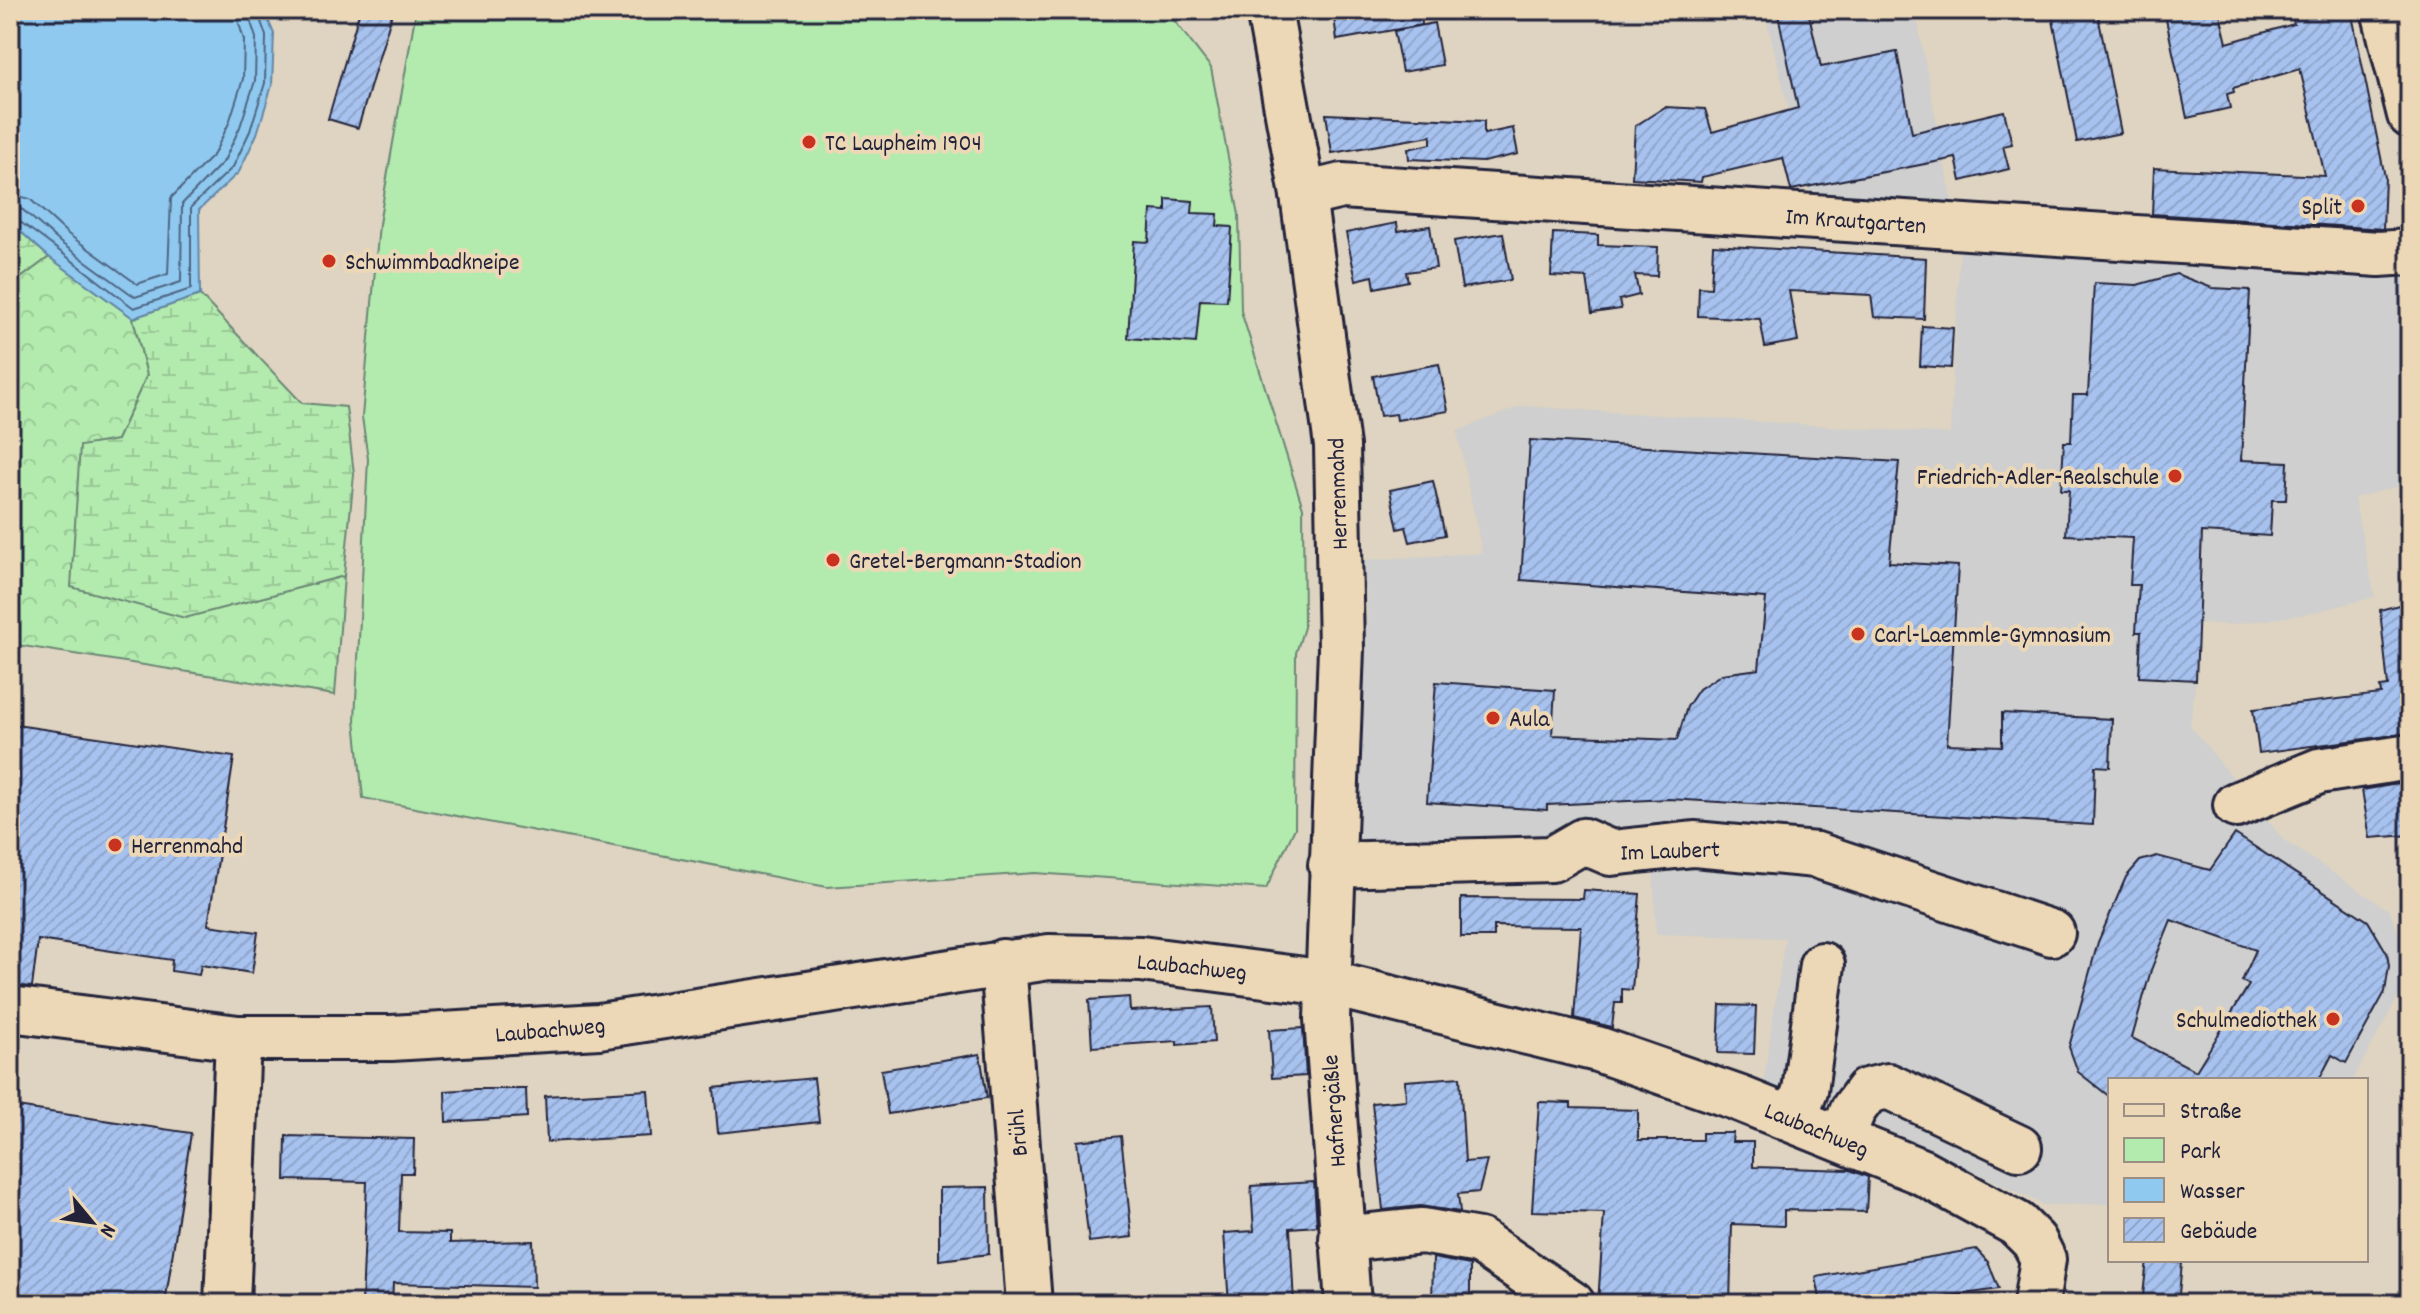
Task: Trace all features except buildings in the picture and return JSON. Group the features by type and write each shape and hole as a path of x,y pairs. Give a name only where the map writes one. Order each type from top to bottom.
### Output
{"street":[{"name":"Herrenmahd","path":"1269,10 1303,195 1337,446 1341,649 1328,983"},
{"path":"2384,10 2410,115"},
{"name":"Im Krautgarten","path":"1303,195 1342,186 2379,254 2410,252"},
{"path":"2236,805 2319,771 2410,757"},
{"name":"Im Laubert","path":"1331,865 1552,859 1583,841 1611,853 1694,844 1816,855 2052,933"},
{"name":"Laubachweg","path":"10,1009 238,1038 391,1038 599,1026 1049,957 1141,959 1328,983 1597,1049 1842,1137 1922,1172 2017,1224 2034,1241 2043,1259 2036,1304"},
{"name":"Brühl","path":"1003,962 1029,1304"},
{"path":"1794,1119 1805,1091 1822,965"},
{"name":"Hafnergäßle","path":"1328,983 1327,1019 1348,1304"},
{"path":"227,1304 238,1038"},
{"path":"1842,1137 1853,1110 1867,1091 1888,1086 2019,1148"},
{"path":"1342,1239 1422,1231 1479,1241 1572,1304"}],"shaded area":[{"path":"1764,10 1915,10 1954,213 1813,205"},
{"path":"1960,244 2408,274 2410,483 2354,498 2375,597 2307,614 2228,625 2196,623 2195,633 2199,634 2190,726 2284,840 2390,911 2410,965 2410,975 2354,1078 2108,1078 2108,1204 2044,1205 1880,1127 1763,1085 1785,938 1656,934 1653,856 1565,869 1355,880 1367,614 1364,560 1482,553 1457,431 1521,406 1950,434"}],"green space":[{"path":"416,10 1166,10 1211,68 1239,215 1241,311 1303,508 1304,627 1296,653 1295,828 1266,889 1035,873 827,887 363,798 355,720 368,459 362,417 379,224"},
{"path":"10,222 49,257 10,286"},
{"path":"49,257 133,318 147,375 117,440 185,617 344,576 335,695 10,644 10,286"},
{"path":"200,295 302,403 346,407 354,474 344,576 185,618 71,587 80,446 117,440 147,375 133,318"}],"water":[{"path":"10,10 264,10 274,34 272,85 257,134 239,172 199,210 200,295 133,318 49,257 10,222"}],"place":[{"name":"TC Laupheim 1904","path":"809,142"},
{"name":"Split","path":"2358,206"},
{"name":"Schwimmbadkneipe","path":"329,261"},
{"name":"Friedrich-Adler-Realschule","path":"2175,476"},
{"name":"Gretel-Bergmann-Stadion","path":"833,560"},
{"name":"Carl-Laemmle-Gymnasium","path":"1858,634"},
{"name":"Aula","path":"1493,718"},
{"name":"Herrenmahd","path":"115,845"},
{"name":"Schulmediothek","path":"2333,1019"}]}
